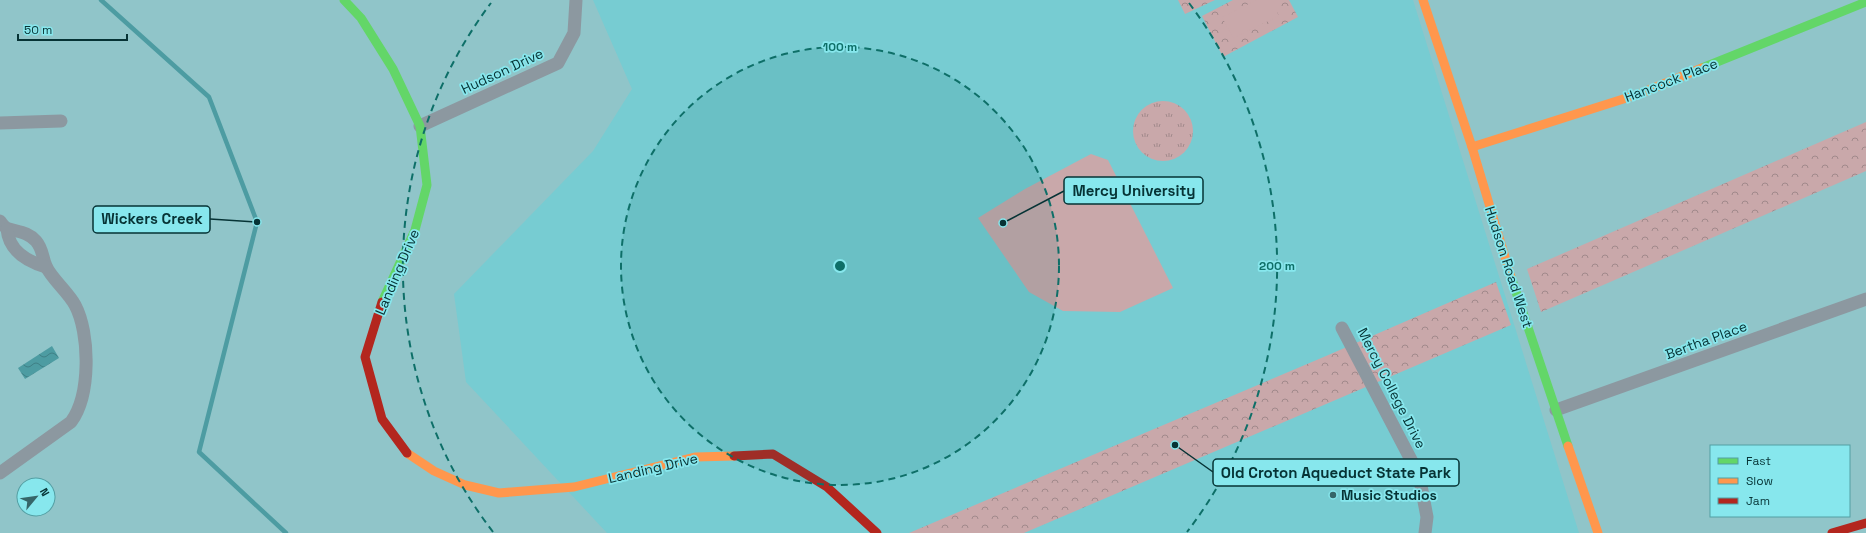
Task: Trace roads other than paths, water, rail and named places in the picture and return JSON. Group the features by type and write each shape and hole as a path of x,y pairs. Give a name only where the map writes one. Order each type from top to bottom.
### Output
{"street":[{"name":"Landing Drive","path":"344,0 361,18 393,69 420,126 427,185 415,230 384,294 365,357 382,419 406,452 434,471 465,485 499,493 574,487 694,458 773,454 828,487 877,533"},
{"name":"Hudson Drive","path":"420,126 558,62 574,33 576,0"},
{"name":"Hudson Road West","path":"1423,0 1472,147 1516,294 1598,533"},
{"name":"Hancock Place","path":"1472,147 1639,94 1866,2"},
{"path":"0,122 61,121"},
{"path":"4,225 14,248 31,263 46,267"},
{"path":"0,473 71,422 80,406 85,372 85,334 82,318 74,303 46,267 41,249 36,241 26,233 4,225"},
{"name":"Bertha Place","path":"1556,410 1866,299"},
{"name":"Mercy College Drive","path":"1342,328 1419,475 1427,517 1425,533"},
{"path":"1833,533 1866,523"}],"water":[{"path":"52,346 59,358 25,379 18,368"}],"waterway":[{"path":"101,0 209,97 257,222 199,452 286,533"}],"place":[{"name":"Wickers Creek","path":"257,222"},
{"name":"Mercy University","path":"1003,223"},
{"name":"Old Croton Aqueduct State Park","path":"1175,445"},
{"name":"Music Studios","path":"1333,495"}]}
